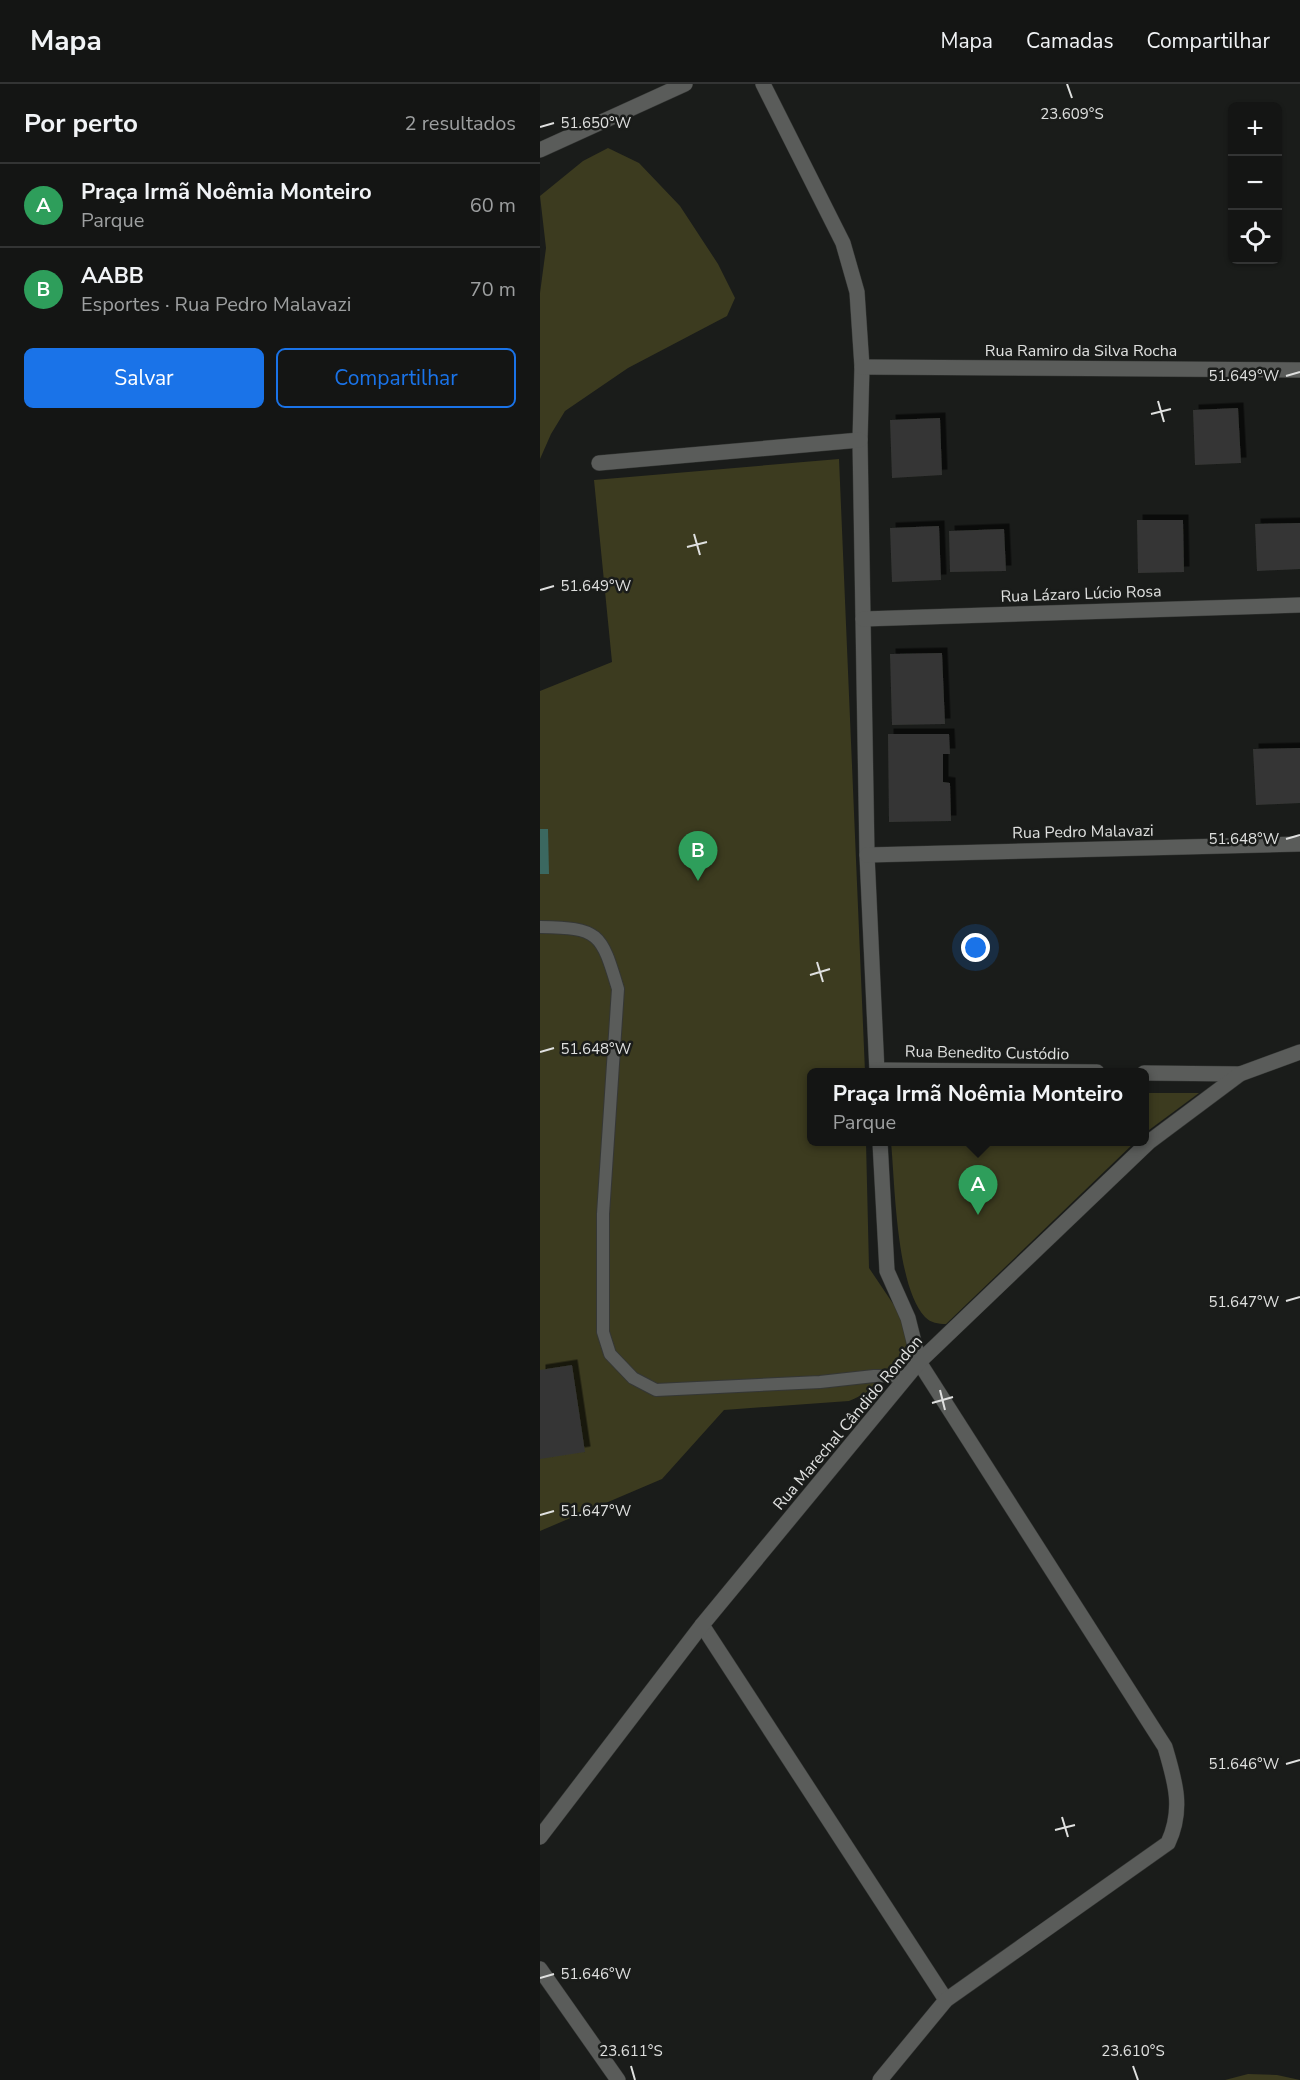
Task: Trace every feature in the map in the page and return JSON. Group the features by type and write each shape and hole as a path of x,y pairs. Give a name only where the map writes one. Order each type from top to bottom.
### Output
{"street":[{"path":"540,150 685,84"},
{"path":"763,84 843,243 857,292 862,367 860,440 867,855 877,1068"},
{"name":"Rua Ramiro da Silva Rocha","path":"862,367 1300,370"},
{"path":"598,463 860,440"},
{"name":"Rua Lázaro Lúcio Rosa","path":"863,619 1300,605"},
{"name":"Rua Pedro Malavazi","path":"867,855 1300,844"},
{"name":"Rua Marechal Cândido Rondon","path":"1149,1142 1240,1074 1300,1052"},
{"path":"1149,1073 1240,1074"},
{"path":"880,1146 887,1271 908,1318 919,1362 1165,1747 1176,1786 1177,1824 1168,1843 946,2000 880,2080"},
{"name":"Rua Marechal Cândido Rondon","path":"540,1837 702,1625 919,1362 1145,1146"},
{"path":"702,1625 946,2000"},
{"path":"540,1969 618,2080"}],"lane":[{"path":"540,927 582,928 598,939 609,956 618,989 603,1214 603,1332 610,1354 633,1378 656,1390 820,1382 874,1376 908,1376"}],"shaded area":[{"path":"608,148 639,163 680,206 718,264 735,298 727,316 628,368 565,411 540,459 540,293 546,248 540,196 583,161"},
{"path":"839,459 865,1068 807,1068 807,1146 866,1146 869,1268 900,1314 910,1336 906,1347 887,1375 860,1396 849,1401 724,1410 662,1479 540,1531 540,691 612,662 594,480"},
{"path":"540,829 548,829 549,874 540,874"},
{"path":"1149,1093 1199,1093 1149,1130"},
{"path":"891,1146 1131,1146 946,1324 930,1321 915,1302 903,1259"},
{"path":"1248,2074 1277,2075 1300,2080 1225,2080"}],"building":[{"path":"1238,408 1241,463 1195,465 1193,410"},
{"path":"940,418 942,475 892,478 890,420"},
{"path":"1137,520 1183,520 1184,572 1138,573"},
{"path":"1300,523 1300,569 1257,571 1255,524"},
{"path":"939,526 941,580 892,582 890,528"},
{"path":"1004,529 1006,571 950,572 949,531"},
{"path":"942,653 945,724 892,725 890,654"},
{"path":"888,734 949,734 950,754 943,754 943,782 950,783 951,821 889,822"},
{"path":"1300,748 1300,803 1256,805 1253,749"},
{"path":"572,1365 585,1452 540,1459 540,1370"}],"place":[{"name":"AABB","path":"698,881"},
{"name":"Praça Irmã Noêmia Monteiro","path":"978,1215"}]}
